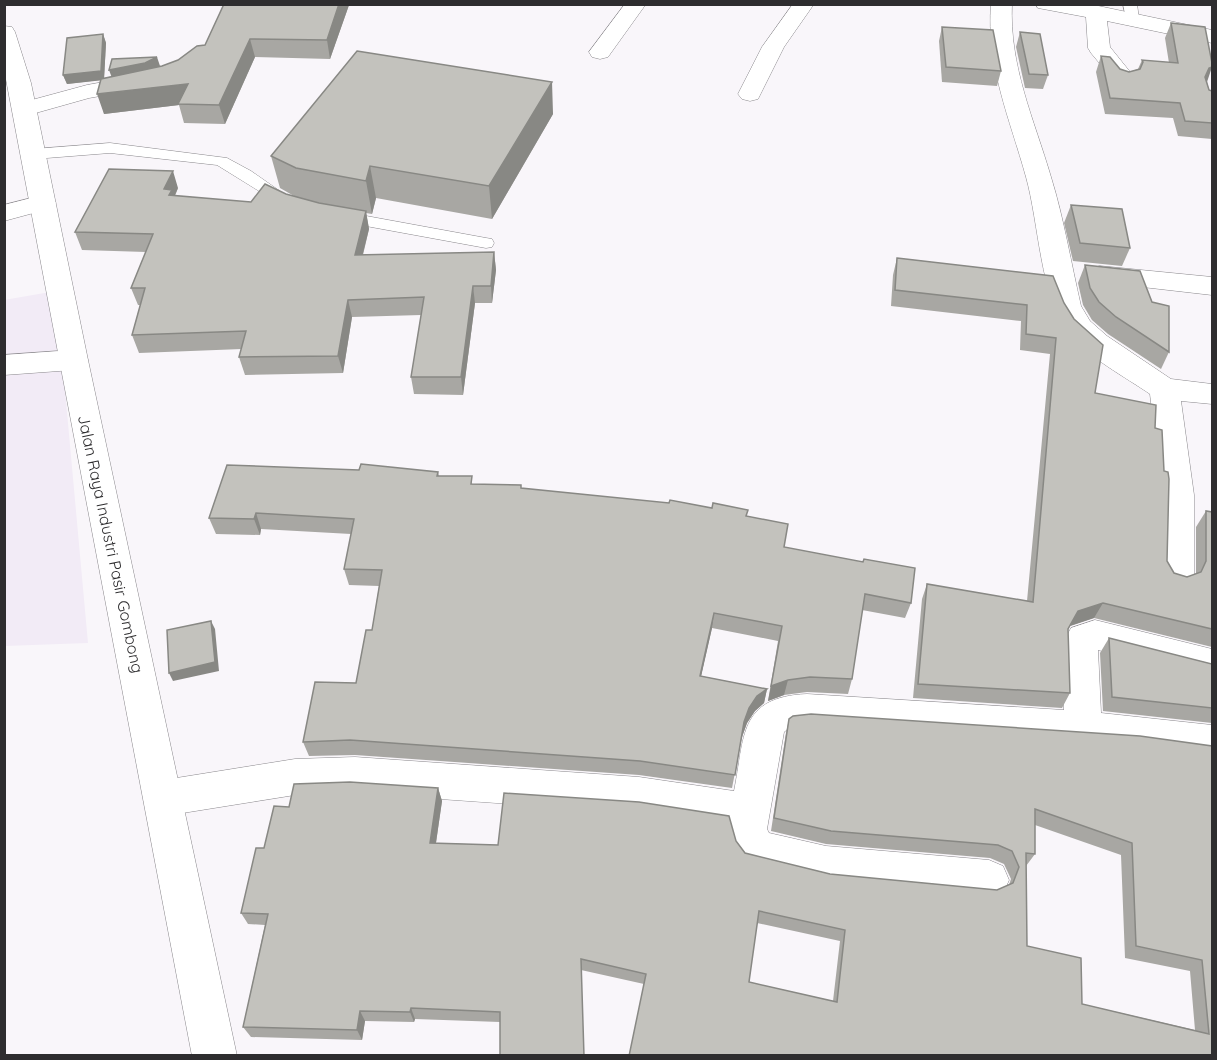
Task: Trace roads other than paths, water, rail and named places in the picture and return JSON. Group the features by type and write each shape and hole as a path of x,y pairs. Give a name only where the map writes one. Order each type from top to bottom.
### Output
{"street":[{"path":"600,52 636,4"},
{"path":"750,94 759,68 785,27 804,4"},
{"path":"1002,4 1000,33 1005,61 1018,114 1039,178 1067,306 1080,328 1097,343 1164,389 1212,394"},
{"path":"1045,4 1095,12 1131,12 1212,37"},
{"path":"1095,12 1099,48 1124,78"},
{"name":"Jalan Raya Industri Pasir Gombong","path":"4,32 18,75 73,360 215,1056"},
{"path":"25,109 87,92 168,76"},
{"path":"4,213 44,203"},
{"path":"1059,270 1212,286"},
{"path":"4,365 73,360"},
{"path":"1164,389 1178,495 1177,576"},
{"path":"1083,729 1080,645 1084,638 1095,636 1108,638 1212,664"},
{"path":"989,880 826,865 757,849 750,840 747,829 766,726 773,715 785,711 807,710 1142,733 1212,742"},
{"path":"164,798 295,777 355,775 639,795 750,812"}],"lane":[{"path":"34,154 110,148 220,161 263,185 278,198 297,206"},
{"path":"324,213 486,243"}]}
